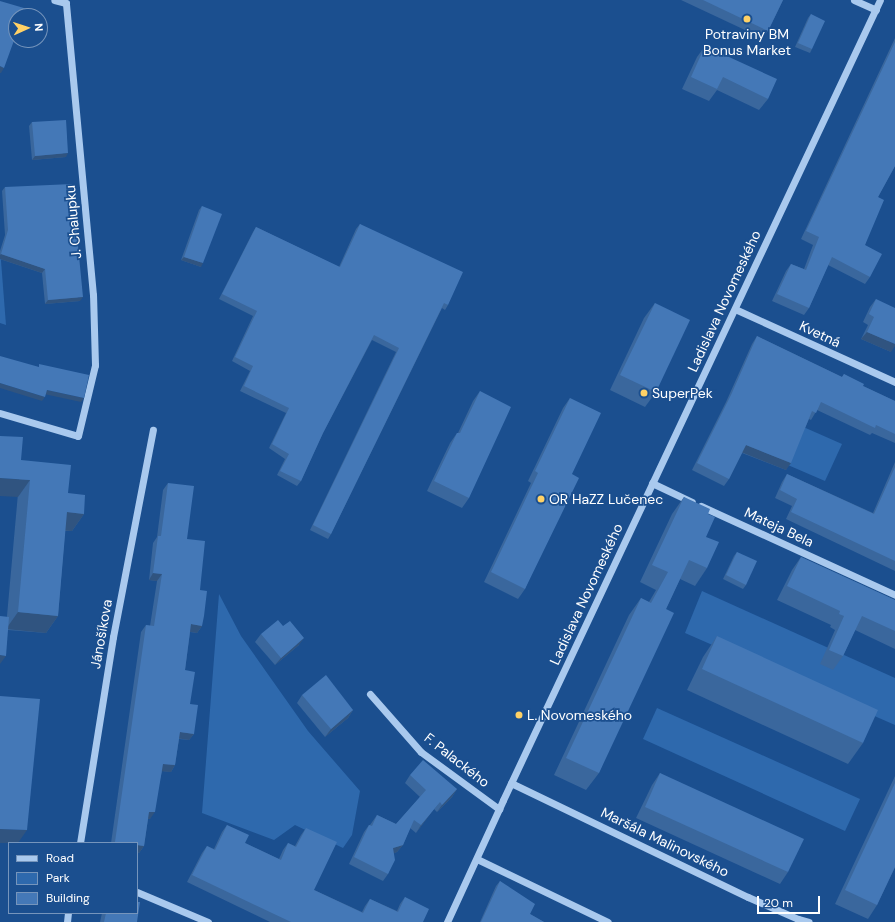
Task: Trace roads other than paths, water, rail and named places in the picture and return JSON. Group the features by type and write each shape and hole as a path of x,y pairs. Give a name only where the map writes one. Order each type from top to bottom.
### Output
{"street":[{"name":"J. Chalupku","path":"0,413 78,436 95,365 93,295 66,3 54,0"},
{"path":"854,0 876,10"},
{"name":"Ladislava Novomeského","path":"447,922 499,808 880,0"},
{"name":"Kvetná","path":"735,309 895,382"},
{"name":"Jánošíkova","path":"80,842 113,637 153,430"},
{"name":"Mateja Bela","path":"652,483 895,595"},
{"name":"F. Palackého","path":"370,694 421,752 499,808"},
{"name":"Maršála Malinovského","path":"511,783 748,897 798,919 809,922"},
{"path":"477,859 608,922"},
{"path":"138,892 208,922"}],"place":[{"name":"Potraviny BM Bonus Market","path":"747,19"},
{"name":"SuperPek","path":"644,393"},
{"name":"OR HaZZ Lučenec","path":"541,499"},
{"name":"L. Novomeského","path":"519,715"}]}
